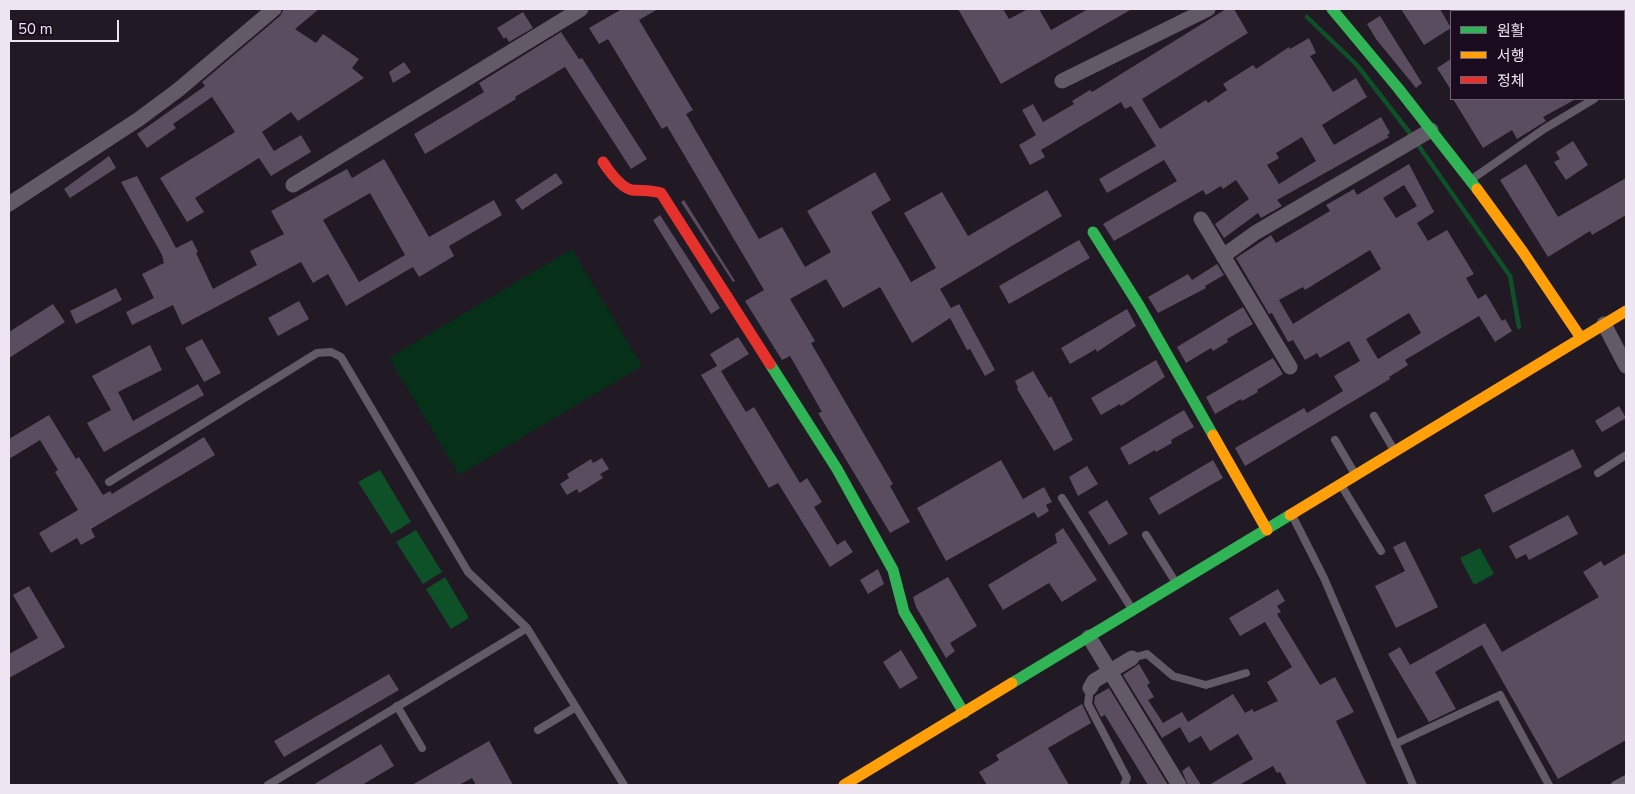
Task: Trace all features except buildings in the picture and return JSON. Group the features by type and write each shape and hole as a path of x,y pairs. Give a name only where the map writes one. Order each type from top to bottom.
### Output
{"street":[{"path":"9,204 139,119 178,90 274,9"},
{"path":"293,184 581,9"},
{"path":"1062,81 1208,9"},
{"path":"1332,9 1397,85 1420,137 1470,180 1557,301 1581,338"},
{"path":"1223,256 1255,233 1420,137"},
{"path":"602,162 612,175 630,190 650,190 661,193 836,469 893,570 904,612 964,713"},
{"path":"1201,219 1290,367"},
{"path":"1093,232 1140,307 1267,530"},
{"path":"844,785 1134,611 1626,311"},
{"path":"1604,324 1626,366"},
{"path":"1089,638 1179,785"},
{"path":"1090,688 1094,681 1109,670 1132,658"}],"lane":[{"path":"1470,180 1544,129 1592,100"},
{"path":"109,482 317,353 331,352 342,357 468,572 527,628 624,785"},
{"path":"1374,416 1395,452"},
{"path":"1335,440 1356,475"},
{"path":"1598,473 1626,455"},
{"path":"1341,485 1381,551"},
{"path":"1062,498 1134,611"},
{"path":"1292,515 1324,578 1413,785"},
{"path":"1146,535 1177,584"},
{"path":"268,785 527,628"},
{"path":"1132,658 1148,654 1173,676 1206,684 1246,673"},
{"path":"1090,688 1088,704 1128,778 1124,785"},
{"path":"1396,744 1500,695 1548,785"},
{"path":"397,706 422,748"},
{"path":"538,730 576,707"},
{"path":"1615,785 1626,779"}],"shaded area":[{"path":"572,249 642,366 459,475 389,358"},
{"path":"380,470 411,522 391,534 358,482"},
{"path":"416,530 442,572 423,584 396,542"},
{"path":"1480,548 1494,574 1474,585 1460,558"},
{"path":"445,577 469,618 451,629 426,589"}],"waterway":[{"path":"1307,17 1357,65 1409,132 1510,276 1519,327"}],"traffic: fast":[{"path":"1332,9 1398,88 1477,189"},
{"path":"1093,232 1140,307 1213,435"},
{"path":"770,364 837,469 893,570 904,612 964,713"},
{"path":"1012,683 1290,515"}],"traffic: slow":[{"path":"1477,189 1523,252 1581,338"},
{"path":"1290,515 1626,311"},
{"path":"1213,435 1267,530"},
{"path":"844,785 1012,683"}],"traffic: jam":[{"path":"603,162 616,179 628,189 661,193 770,364"}]}
